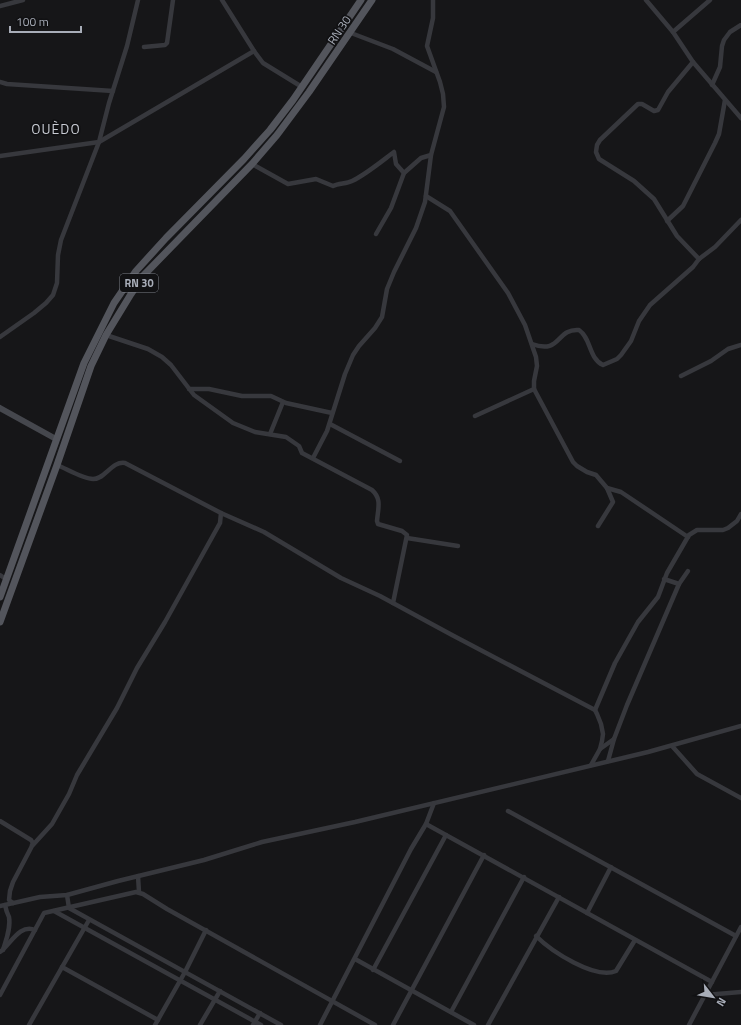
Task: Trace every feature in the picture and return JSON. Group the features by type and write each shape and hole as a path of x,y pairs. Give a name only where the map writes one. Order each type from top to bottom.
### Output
{"main road":[{"name":"RN 30","path":"0,597 3,577 84,363 105,320 123,289 166,238 244,159 270,130 302,87 361,0"},
{"name":"RN 30","path":"0,622 91,366 106,335 143,276 252,164 277,135 351,33 372,0"}],"street":[{"path":"0,6 23,0"},
{"path":"0,337 46,303 53,295 57,283 58,255 61,240 99,142 109,103 127,46 138,0"},
{"path":"144,47 165,45 167,43 173,0"},
{"path":"222,0 263,63 302,87"},
{"path":"313,458 330,424 345,374 354,355 359,346 375,328 382,317 387,289 416,228 426,196 431,154 444,107 443,94 438,76 427,46 427,40 433,18 433,0"},
{"path":"646,0 673,32 693,62 741,118"},
{"path":"673,32 710,0"},
{"path":"712,85 720,67 724,40 730,32 741,25"},
{"path":"351,33 392,48 436,72"},
{"path":"0,156 99,142 254,51"},
{"path":"693,62 668,92 658,110 654,111 642,104 638,104 606,134 597,145 596,152 599,159 634,181 650,195 658,204 677,236 699,259"},
{"path":"0,82 7,84 113,90"},
{"path":"667,221 684,206 715,143 719,134 725,100"},
{"path":"252,164 288,184 316,179 333,186 340,183 351,182 394,152 396,164 404,173"},
{"path":"376,234 391,208 404,173 424,156 431,154"},
{"path":"426,196 444,206 459,222 508,293 525,325 537,362 534,389 573,462 587,472 596,475 607,488 613,502 598,526"},
{"path":"532,344 545,348 555,344 564,334 570,331 579,330 583,334 595,359 599,363 602,365 617,359 628,346 639,321 647,308 693,267 699,259 715,247 741,220"},
{"path":"106,335 148,349 162,357 171,365 189,389 209,406 233,423 255,432 288,438 299,446 302,453 372,490 378,498 378,524 402,532 406,534 407,538 393,603"},
{"path":"681,376 710,361 728,349 741,345"},
{"path":"189,389 209,389 242,396 268,396 283,402 332,414"},
{"path":"475,416 534,389"},
{"path":"270,434 283,402"},
{"path":"0,408 56,439"},
{"path":"330,424 400,461"},
{"path":"57,465 87,478 95,478 101,476 118,463 126,463 221,513 264,532 341,578 393,603 594,710 597,714 603,734 600,750 591,765"},
{"path":"607,488 621,492 688,537"},
{"path":"13,903 9,900 10,891 32,846 52,824 69,794 77,775 117,708 137,668 165,622 220,524 221,513"},
{"path":"594,710 615,663 638,622 658,597 667,573 688,537 697,530 723,530 728,528 737,521 741,514"},
{"path":"407,538 458,546"},
{"path":"608,761 614,739 627,705 679,584 688,571"},
{"path":"664,579 679,584"},
{"path":"2,951 9,926 9,917 3,905 40,897 67,895 204,860 262,842 312,832 672,746 741,726"},
{"path":"600,750 614,739"},
{"path":"672,746 696,774 741,798"},
{"path":"320,1025 331,1001 411,849 426,824 434,803"},
{"path":"508,811 736,936"},
{"path":"0,821 31,840 33,843 32,846"},
{"path":"426,824 712,982"},
{"path":"374,970 446,835"},
{"path":"393,1025 484,856"},
{"path":"587,913 611,867"},
{"path":"138,876 139,892"},
{"path":"451,1012 524,878"},
{"path":"0,995 44,913 131,892 139,892 375,1025"},
{"path":"67,895 69,908 88,920 281,1025"},
{"path":"488,1025 558,897"},
{"path":"54,911 215,999 254,1023 261,1025"},
{"path":"30,1025 88,920"},
{"path":"688,1025 741,927"},
{"path":"2,951 17,934 31,928 35,930"},
{"path":"62,967 157,1023 206,930"},
{"path":"536,936 554,952 567,960 604,973 616,971 635,940"},
{"path":"354,959 474,1025"},
{"path":"200,1025 220,991"},
{"path":"705,995 741,992"},
{"path":"254,1023 260,1013"}],"district":[{"name":"OUÈDO","path":"56,128"}]}
